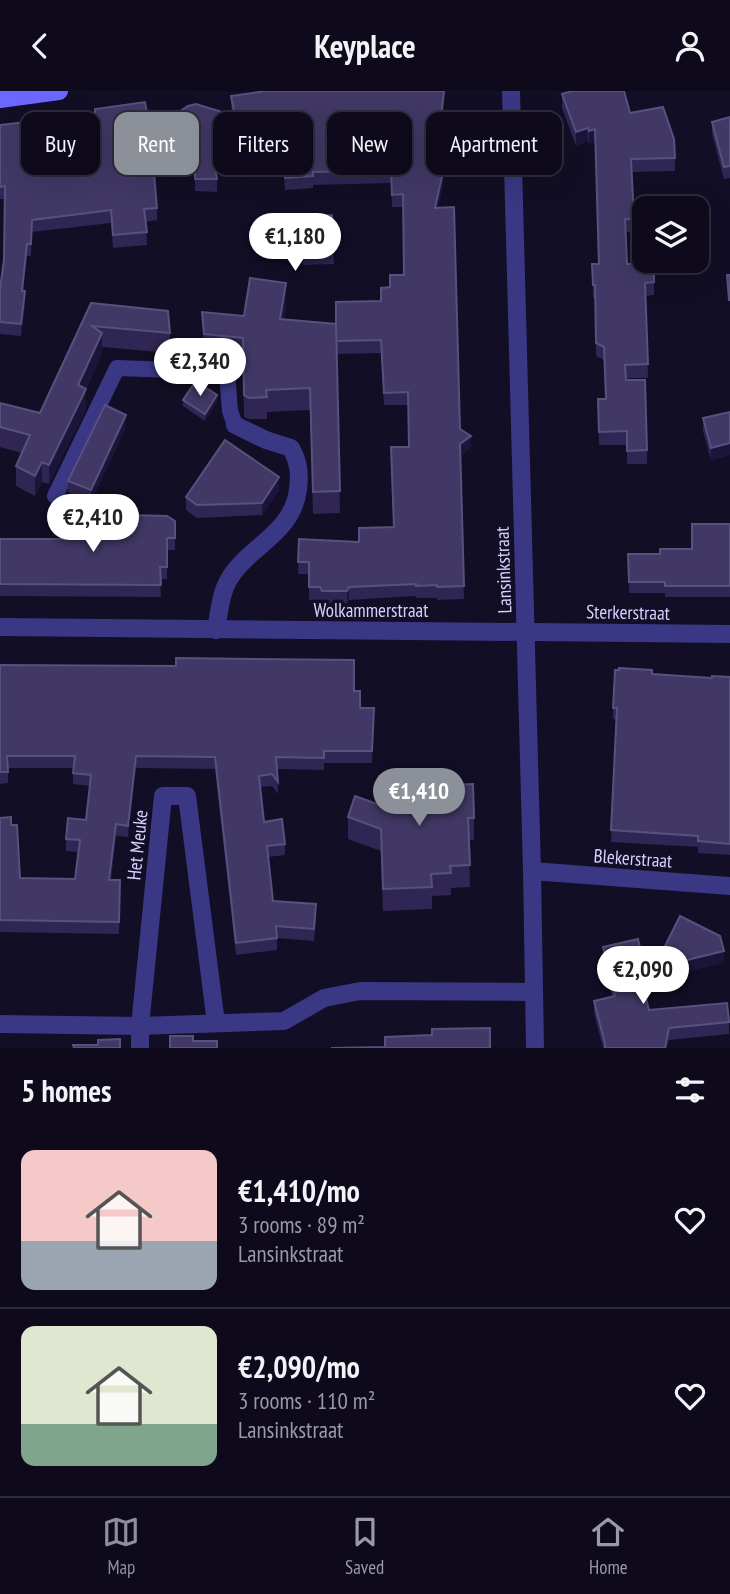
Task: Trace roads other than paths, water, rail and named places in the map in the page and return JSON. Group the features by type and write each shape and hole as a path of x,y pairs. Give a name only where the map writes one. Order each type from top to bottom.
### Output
{"main road":[{"path":"0,99 59,91"}],"street":[{"name":"Lansinkstraat","path":"511,91 535,1048"},
{"path":"216,630 228,581 284,524 297,497 300,473 291,448 235,425"},
{"name":"Wolkammerstraat","path":"0,627 526,632"},
{"name":"Sterkerstraat","path":"526,632 730,634"},
{"name":"Het Meuke","path":"140,1048 163,796 187,796 216,1023"},
{"name":"Blekerstraat","path":"532,871 730,886"},
{"path":"0,1024 140,1026 284,1021 324,998 360,991 533,992"}],"lane":[{"path":"55,496 117,368 227,372 230,411 235,425"}]}
